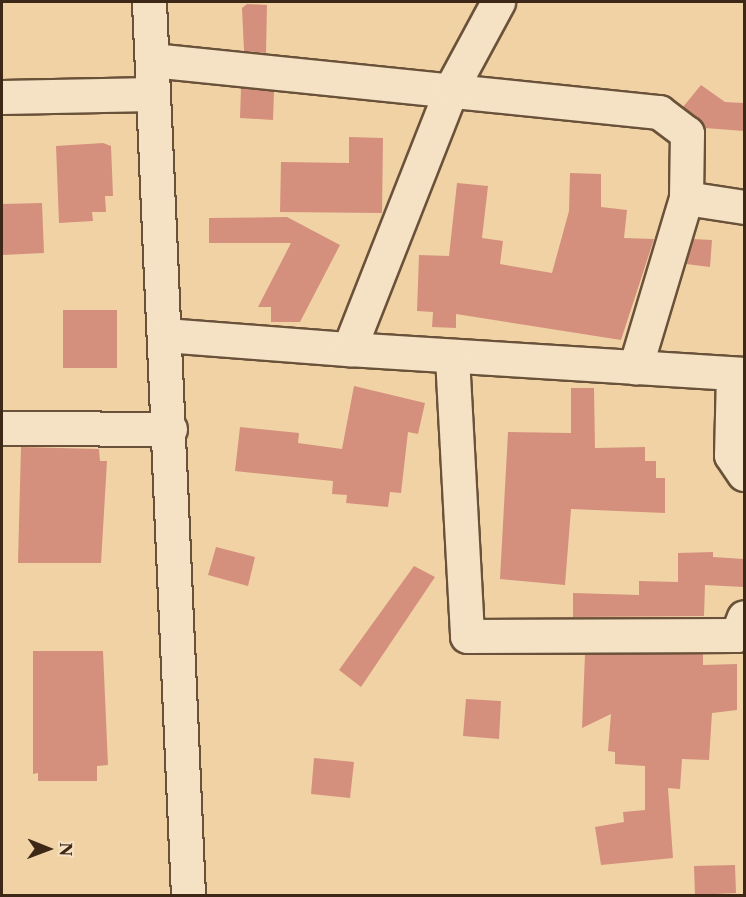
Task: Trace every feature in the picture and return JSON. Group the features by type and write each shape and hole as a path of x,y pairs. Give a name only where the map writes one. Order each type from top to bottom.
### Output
{"street":[{"path":"149,2 170,429 188,896"},
{"path":"349,349 452,87 498,2"},
{"path":"152,60 452,87 659,112 687,133 686,198 635,368"},
{"path":"2,97 153,94"},
{"path":"686,198 744,207"},
{"path":"165,335 452,357 739,374 731,455 744,474"},
{"path":"452,357 467,636 737,635 744,617"},
{"path":"2,428 170,429"}],"building":[{"path":"247,4 267,5 266,53 244,51 242,8"},
{"path":"701,85 725,102 744,103 744,131 705,128 683,107"},
{"path":"241,88 274,91 273,120 240,118"},
{"path":"349,137 383,138 382,213 280,212 281,162 349,163"},
{"path":"103,143 111,146 113,196 105,196 106,212 92,212 93,221 59,223 56,146"},
{"path":"570,173 601,174 601,207 627,210 624,238 654,239 621,340 456,314 456,328 432,327 433,312 417,311 419,255 449,256 457,183 488,186 482,238 503,241 500,264 552,273 569,211"},
{"path":"42,203 44,253 2,255 2,204"},
{"path":"287,217 340,245 300,322 271,322 271,307 258,307 291,243 209,243 209,218"},
{"path":"693,239 712,240 710,267 686,264"},
{"path":"63,310 117,310 117,368 63,368"},
{"path":"354,386 425,403 418,434 408,432 401,493 390,492 388,507 346,503 347,495 332,494 333,481 235,471 240,427 299,433 298,443 342,449"},
{"path":"571,388 594,388 595,448 645,447 645,461 656,461 656,478 665,478 665,513 571,509 565,585 500,579 508,432 571,433"},
{"path":"21,447 99,449 100,461 107,461 101,563 18,563"},
{"path":"216,547 255,557 248,586 208,575"},
{"path":"713,552 713,557 744,559 744,587 705,585 704,616 573,617 573,593 639,595 639,581 678,582 678,553"},
{"path":"414,566 435,577 361,687 339,670"},
{"path":"33,651 103,651 108,765 97,766 97,781 38,781 38,773 33,774"},
{"path":"585,654 703,654 703,665 737,664 737,710 712,713 709,760 682,759 680,789 668,788 673,858 601,865 595,827 624,822 623,812 645,810 645,766 615,764 615,752 608,751 611,714 582,728"},
{"path":"466,699 501,701 499,739 463,736"},
{"path":"314,758 354,762 350,798 311,794"},
{"path":"735,865 736,893 695,895 694,866"}]}
